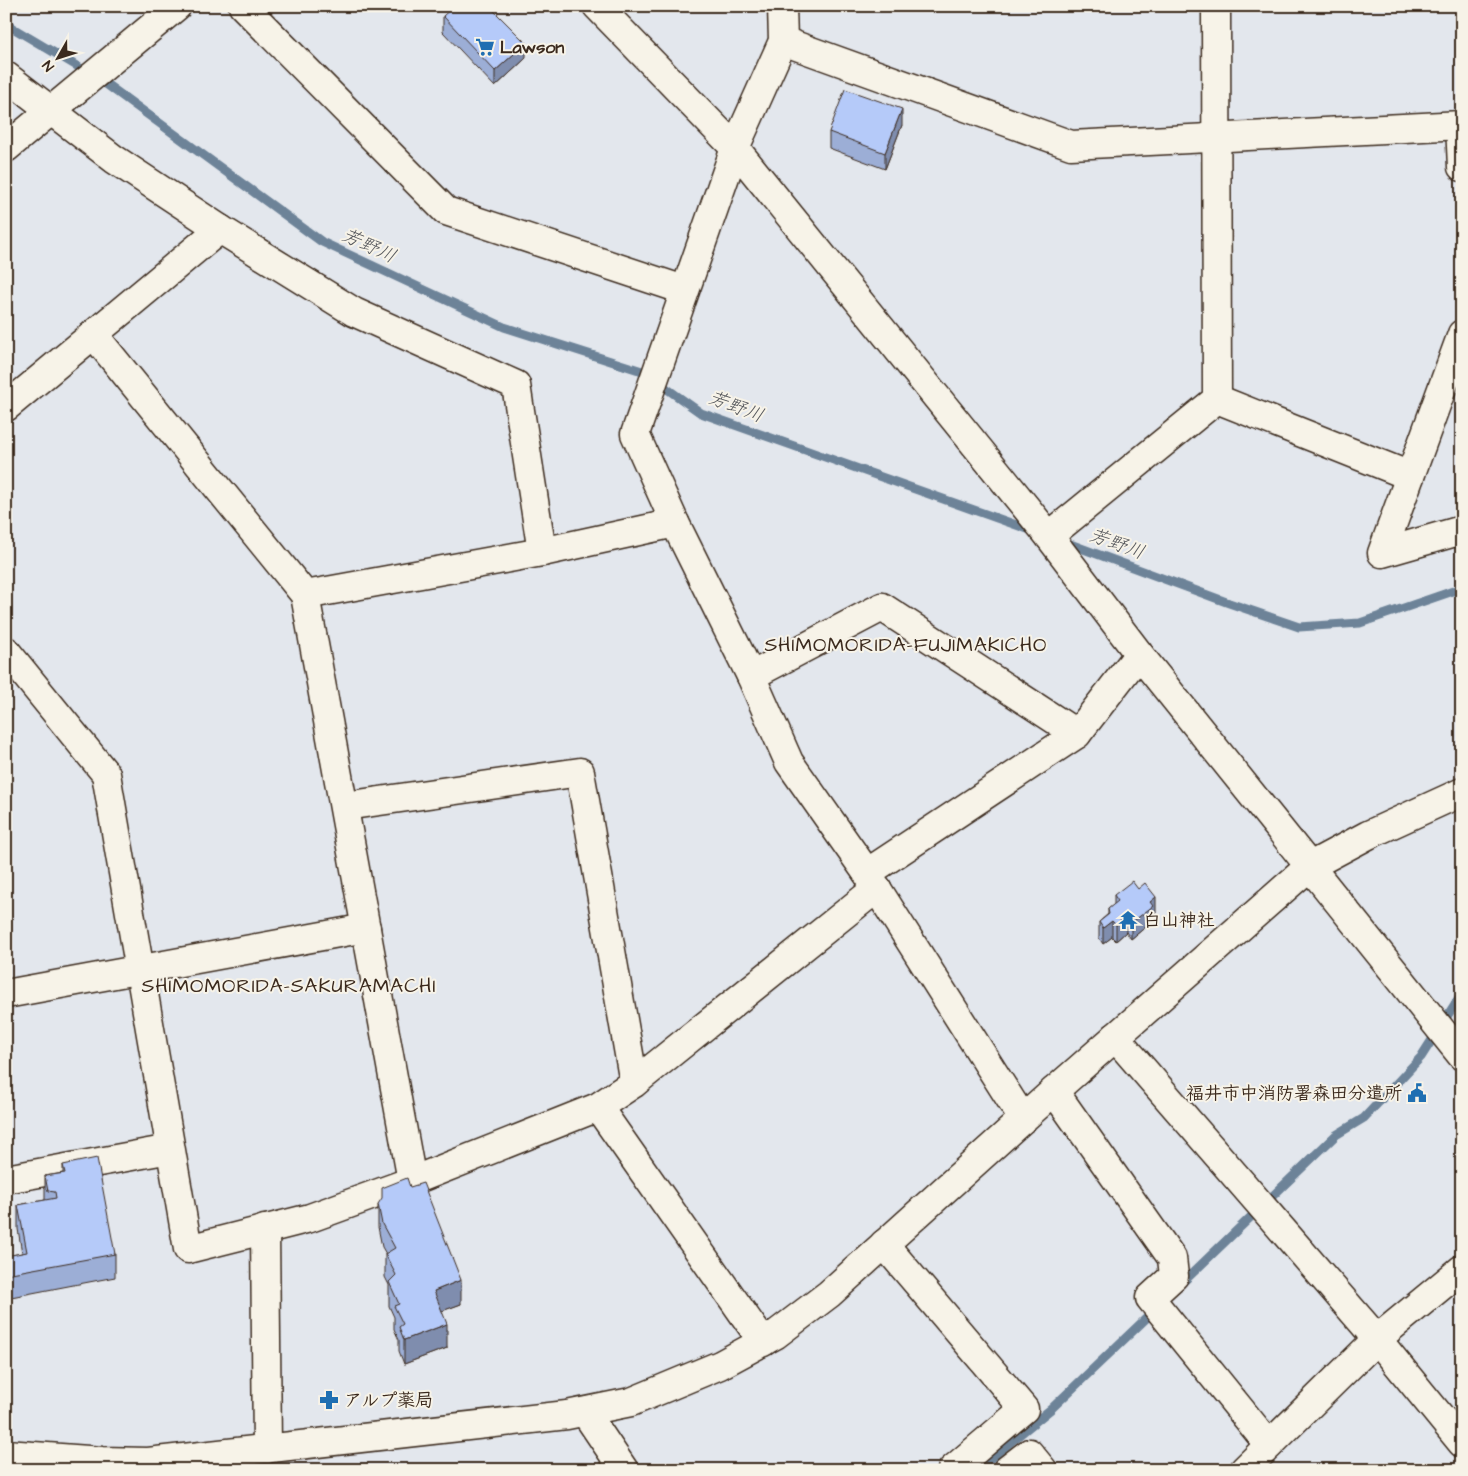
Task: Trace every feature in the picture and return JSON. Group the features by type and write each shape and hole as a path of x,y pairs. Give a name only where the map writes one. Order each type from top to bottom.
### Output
{"street":[{"path":"6,148 177,6"},
{"path":"243,6 446,211 684,290"},
{"path":"597,6 735,148 1049,536 1139,654 1462,1056"},
{"path":"782,6 783,41 735,148 635,434 675,523 751,676 789,762 872,881 1023,1119"},
{"path":"1216,6 1217,399"},
{"path":"783,41 1071,145 1461,125 1462,167"},
{"path":"6,76 114,159 220,229 354,312 516,386 542,552"},
{"path":"6,407 94,336 220,229"},
{"path":"1462,334 1452,391 1410,476 1382,553 1462,530"},
{"path":"94,336 305,595 412,1181"},
{"path":"1049,536 1217,399"},
{"path":"1217,399 1410,476"},
{"path":"305,595 542,552 675,523"},
{"path":"751,676 882,607 1077,734"},
{"path":"6,651 106,774 188,1249 310,1218 412,1181 598,1107 634,1083 872,881 1077,734 1139,654"},
{"path":"345,806 580,772 634,1083"},
{"path":"6,1454 148,1462 585,1412 631,1402 720,1365 775,1335 829,1294 1054,1091 1310,866 1368,835 1462,792"},
{"path":"6,994 366,928"},
{"path":"1115,1038 1377,1339 1462,1444"},
{"path":"1054,1091 1172,1258 1174,1276 1150,1298 1269,1446"},
{"path":"598,1107 762,1342"},
{"path":"6,1179 170,1149"},
{"path":"265,1229 267,1449"},
{"path":"884,1244 1024,1409 952,1470"},
{"path":"1244,1470 1377,1339 1462,1269"},
{"path":"585,1412 624,1470"},
{"path":"1007,1470 1029,1453 1043,1470"}],"building":[{"path":"454,6 489,6 526,43 495,71 443,16"},
{"path":"845,89 902,109 885,153 829,132"},
{"path":"1132,881 1138,889 1145,883 1156,897 1150,902 1153,906 1131,923 1126,916 1116,925 1112,921 1103,928 1099,922 1109,914 1108,909 1118,901 1114,895"},
{"path":"97,1158 115,1254 6,1274 6,1256 27,1252 18,1205 56,1198 55,1192 48,1191 45,1176 65,1173 63,1165"},
{"path":"407,1178 410,1187 423,1183 461,1280 434,1291 447,1324 404,1340 399,1327 403,1324 394,1306 399,1304 389,1282 396,1275 385,1254 395,1248 382,1224 378,1204 382,1198 382,1188"}],"waterway":[{"name":"芳野川","path":"6,24 102,81 322,242 504,327 642,371 701,413 1036,532"},
{"name":"芳野川","path":"1062,541 1299,627 1360,623 1462,588"},
{"path":"1178,1287 1336,1135 1364,1118 1421,1057 1462,993"},
{"path":"976,1470 1051,1409 1156,1309"}],"place":[{"name":"Lawson","path":"485,47"},
{"name":"白山神社","path":"1128,920"},
{"name":"福井市中消防署森田分遣所","path":"1417,1093"},
{"name":"アルプ薬局","path":"329,1400"}],"district":[{"name":"SHIMOMORIDA-FUJIMAKICHO","path":"906,645"},
{"name":"SHIMOMORIDA-SAKURAMACHI","path":"289,986"}]}
